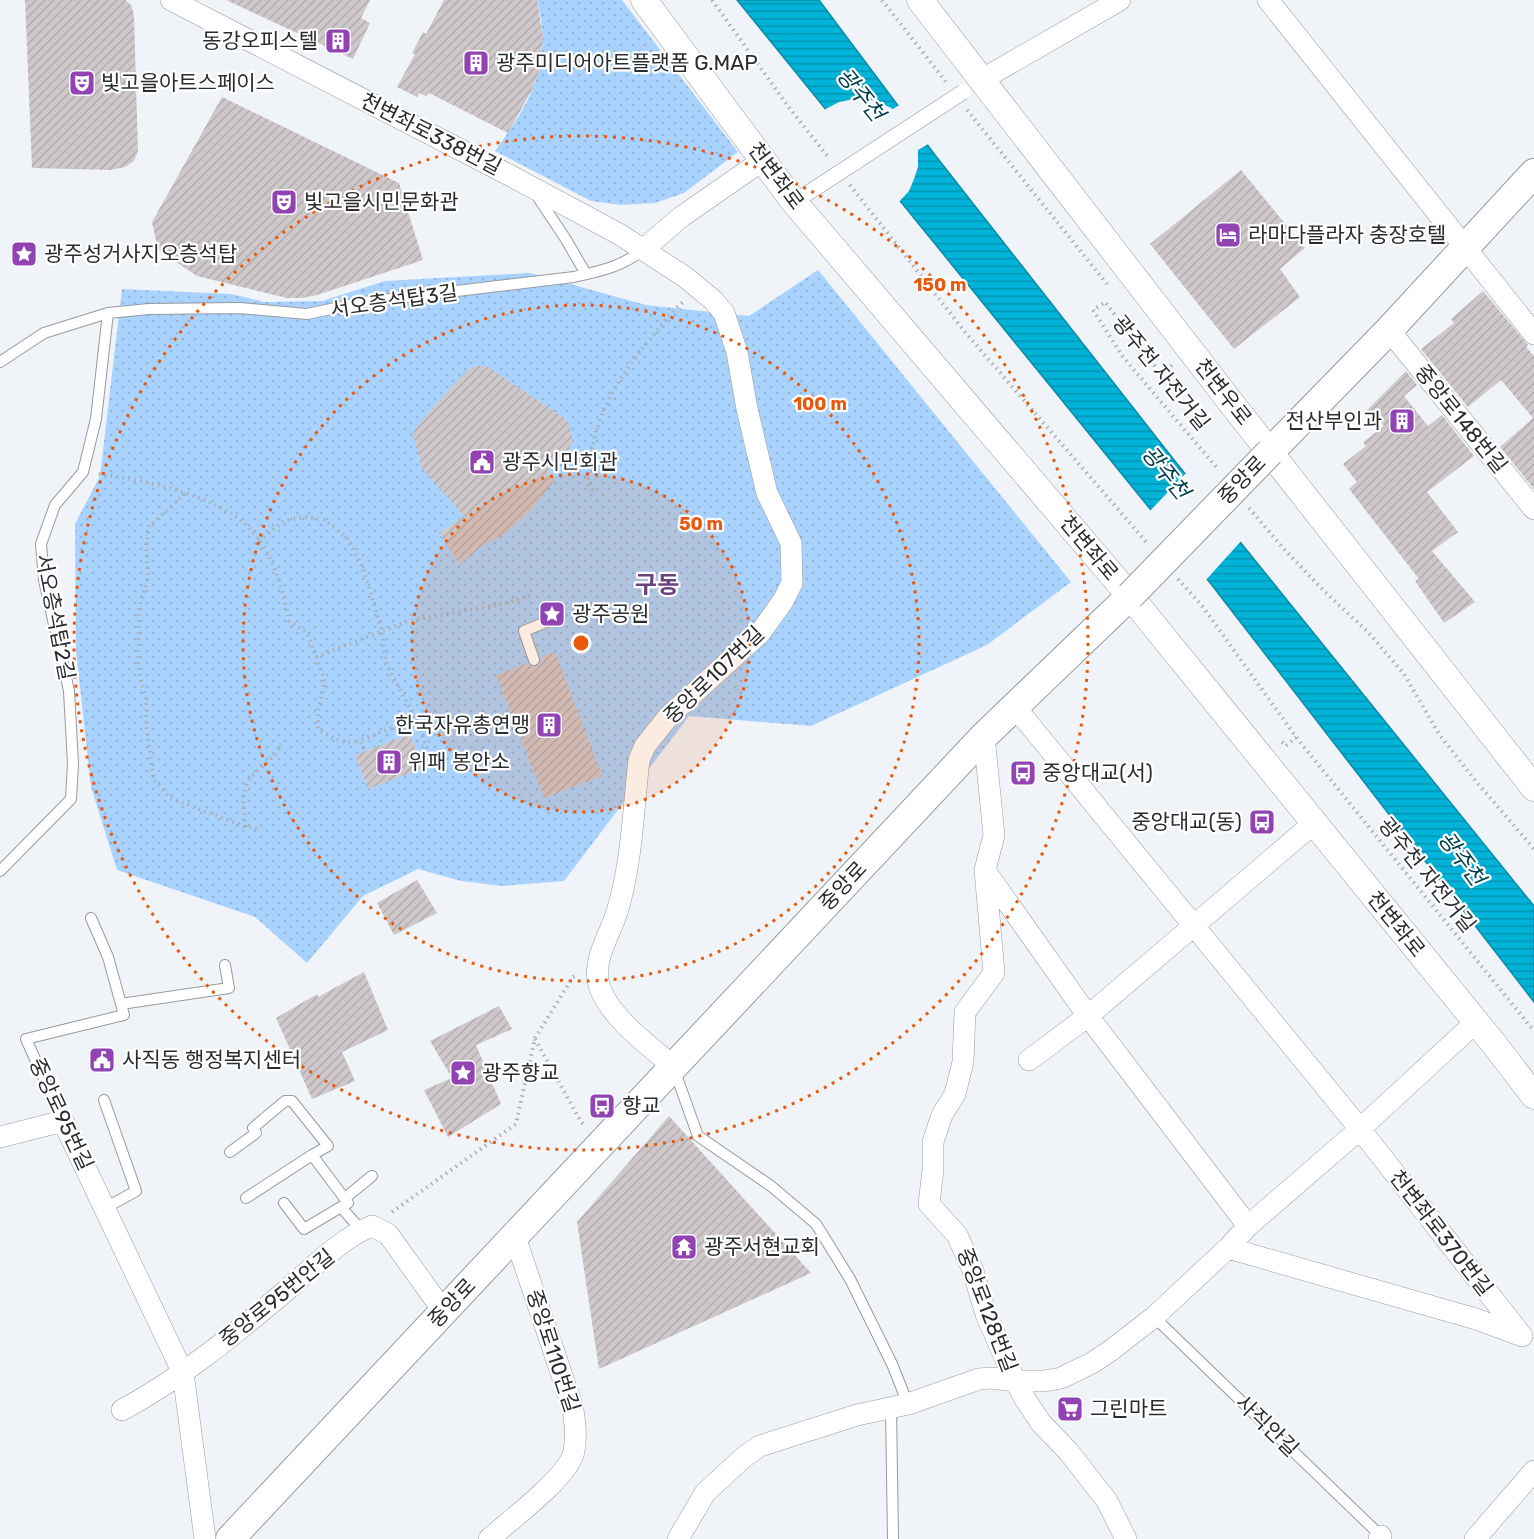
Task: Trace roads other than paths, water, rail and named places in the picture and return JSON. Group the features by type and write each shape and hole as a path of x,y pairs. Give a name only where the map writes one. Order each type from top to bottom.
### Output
{"main road":[{"name":"중앙로","path":"230,1539 984,736 1130,596 1389,330 1534,173"}],"street":[{"name":"천변좌로338번길","path":"171,0 619,234 692,283"},
{"name":"천변좌로","path":"644,0 794,202 1130,596 1534,1096"},
{"path":"794,202 968,91 1120,0"},
{"path":"1268,0 1534,334"},
{"name":"천변우로","path":"929,4 968,91 1270,452 1534,788"},
{"name":"서오층석탑3길","path":"644,249 681,217 763,160"},
{"name":"중앙로107번길","path":"673,1066 637,1035 611,1007 600,986 599,962 616,915 624,883 639,760 645,746 668,717 760,633 792,583 791,543 767,493 732,334 724,313 692,283"},
{"name":"중앙로148번길","path":"1389,330 1534,509"},
{"name":"천변좌로370번길","path":"1015,707 1528,1338"},
{"name":"중앙로128번길","path":"984,736 994,835 985,870 994,973 965,1012 963,1062 955,1094 942,1115 933,1142 933,1170 929,1204 957,1235 972,1268 986,1314 1015,1382 1041,1422 1068,1451 1107,1501 1126,1539"},
{"path":"1029,1060 1088,1016 1314,823"},
{"path":"985,870 1088,1016 1248,1226"},
{"path":"678,1539 705,1493 744,1457 760,1446 857,1415 900,1406 979,1379 991,1378 1015,1382 1045,1381 1061,1378 1092,1363 1154,1317 1228,1248 1248,1226 1360,1130 1476,1022"},
{"path":"0,1137 63,1121"},
{"name":"중앙로95번길","path":"63,1121 183,1373 205,1539"},
{"path":"366,1228 388,1234 444,1312"},
{"name":"중앙로95번안길","path":"183,1373 366,1228"},
{"name":"중앙로110번길","path":"489,1539 563,1473 574,1453 575,1423 572,1405 515,1237"},
{"path":"1228,1248 1476,1319 1528,1338"},
{"path":"122,1410 149,1396 183,1373"},
{"path":"1475,1539 1534,1471"}],"lane":[{"path":"530,186 586,274"},
{"name":"서오층석탑3길","path":"0,362 44,333 108,313 149,309 240,308 307,314 364,302 515,285 586,274 618,266 644,249"},
{"name":"서오층석탑2길","path":"0,871 71,799 73,764 69,691 44,580 41,544 55,505 83,472 96,419 108,313"},
{"path":"534,660 525,631 551,620"},
{"path":"91,918 108,957 121,1004 229,988 225,965"},
{"name":"중앙로95번길","path":"63,1121 26,1039 124,1016 121,1004"},
{"path":"673,1066 698,1136 771,1186 816,1224 850,1279 892,1364 900,1406 893,1539"},
{"path":"104,1100 136,1191 105,1208"},
{"path":"230,1152 256,1133 253,1128 285,1101 292,1101 328,1146 246,1198"},
{"path":"312,1155 343,1203 366,1228"},
{"path":"284,1203 304,1230 343,1203 372,1176"},
{"name":"사직안길","path":"1154,1317 1381,1538"}],"water":[{"name":"광주천","path":"737,0 819,0 935,155 1178,465 1534,906 1534,1002 1211,584"}],"place":[{"name":"동강오피스텔","path":"338,41"},
{"name":"광주미디어아트플랫폼 G.MAP","path":"476,63"},
{"name":"빛고을아트스페이스","path":"82,83"},
{"name":"빛고을시민문화관","path":"284,202"},
{"name":"라마다플라자 충장호텔","path":"1228,235"},
{"name":"광주성거사지오층석탑","path":"24,254"},
{"name":"전산부인과","path":"1402,421"},
{"name":"광주시민회관","path":"482,462"},
{"name":"광주공원","path":"552,614"},
{"name":"한국자유총연맹","path":"549,725"},
{"name":"위패 봉안소","path":"389,762"},
{"name":"중앙대교(서)","path":"1023,773"},
{"name":"중앙대교(동)","path":"1262,822"},
{"name":"사직동 행정복지센터","path":"102,1060"},
{"name":"광주향교","path":"463,1073"},
{"name":"향교","path":"602,1106"},
{"name":"광주서현교회","path":"684,1247"},
{"name":"그린마트","path":"1070,1409"}],"district":[{"name":"구동","path":"657,585"}]}
